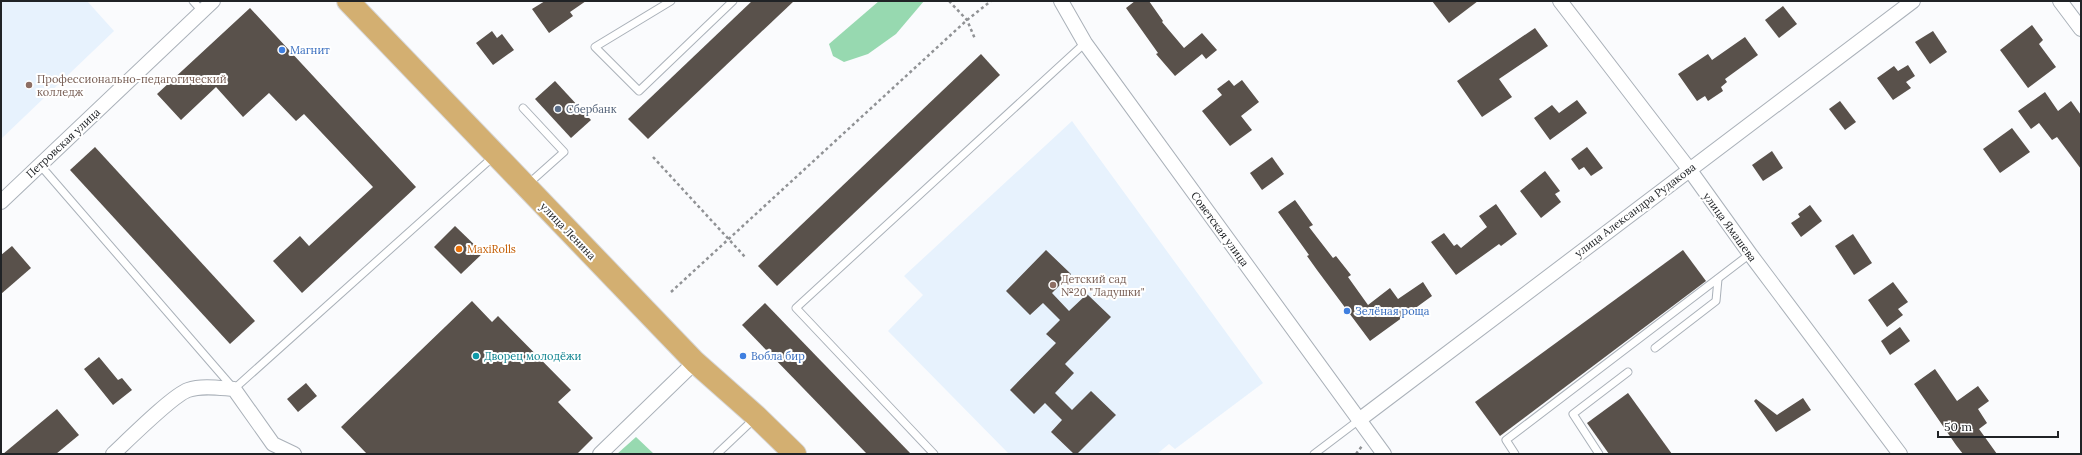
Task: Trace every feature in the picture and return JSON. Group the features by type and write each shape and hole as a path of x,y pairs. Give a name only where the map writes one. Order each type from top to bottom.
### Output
{"main road":[{"name":"улица Ленина","path":"348,1 695,362 756,416 795,454"}],"street":[{"name":"Петровская улица","path":"1,202 40,165 198,6 213,1"},
{"name":"Советская улица","path":"1061,1 1084,43 1384,454"},
{"name":"улица Ямашева","path":"1560,1 1689,169 1750,254 1900,454"},
{"name":"улица Александра Рудакова","path":"1359,420 1913,1"},
{"path":"2060,1 2081,29"},
{"path":"600,454 695,362"},
{"path":"113,454 171,402 188,390 208,388 234,389 273,449 294,454"}],"lane":[{"path":"671,1 595,48 639,91 733,1"},
{"path":"934,454 796,308 1084,43"},
{"path":"523,108 564,152 525,186"},
{"path":"40,165 234,389 495,155"},
{"path":"1516,454 1506,440 1750,254"},
{"path":"1655,348 1716,301 1718,278"},
{"path":"1599,454 1573,414 1628,372"},
{"path":"717,454 756,416"},
{"path":"1314,454 1359,420"}],"path":[{"path":"949,1 967,20 975,38"},
{"path":"671,292 967,20 991,1"},
{"path":"653,157 746,258"}],"shaded area":[{"name":"Профессионально-педагогический колледж","path":"1,1 87,1 114,31 1,139"},
{"name":"Детский сад №20 \"Ладушки\"","path":"1072,121 1263,383 1175,449 1169,444 1157,454 1009,454 888,331 923,295 904,276"}],"green space":[{"path":"879,1 924,1 896,34 868,54 844,62 833,56 829,44"},
{"path":"636,437 654,454 617,454"}],"building":[{"path":"545,1 586,1 570,12 573,16 549,33 532,9"},
{"path":"752,1 794,1 648,139 628,119"},
{"path":"1135,1 1149,1 1163,21 1162,22 1184,48 1202,33 1217,50 1206,59 1202,54 1175,76 1156,54 1158,53 1126,8"},
{"path":"1432,1 1478,1 1449,23"},
{"path":"1783,6 1797,24 1779,38 1765,20"},
{"path":"250,8 416,187 302,293 273,261 300,236 309,246 373,187 304,114 296,121 269,93 243,117 216,87 181,120 157,94"},
{"path":"2032,25 2043,40 2039,44 2056,67 2028,88 2000,50"},
{"path":"1535,28 1548,46 1499,79 1512,97 1482,117 1457,81"},
{"path":"492,31 497,38 502,34 514,50 493,65 476,43"},
{"path":"1933,31 1947,52 1930,64 1915,42"},
{"path":"1745,37 1758,55 1725,79 1727,82 1721,87 1723,91 1708,101 1705,96 1697,101 1678,74 1708,54 1712,60"},
{"path":"981,54 1000,75 777,286 758,266"},
{"path":"1908,65 1915,76 1906,82 1911,88 1893,100 1877,78 1894,66 1898,71"},
{"path":"1229,80 1234,86 1242,80 1259,102 1241,116 1252,130 1230,146 1202,111 1222,95 1217,89"},
{"path":"555,81 591,120 571,138 535,99"},
{"path":"2045,92 2058,111 2071,101 2081,115 2081,169 2057,137 2052,140 2039,123 2031,129 2018,111"},
{"path":"1577,100 1587,113 1550,140 1534,118 1552,105 1559,113"},
{"path":"1840,101 1856,122 1845,130 1829,109"},
{"path":"2012,128 2030,152 2000,173 1983,149"},
{"path":"95,147 255,321 230,344 70,170"},
{"path":"1587,147 1603,168 1591,176 1584,167 1579,170 1571,159"},
{"path":"1772,151 1783,168 1763,181 1752,165"},
{"path":"1272,157 1284,174 1262,190 1250,173"},
{"path":"1545,171 1560,191 1555,194 1561,202 1541,218 1520,191"},
{"path":"1295,200 1313,225 1309,227 1333,258 1336,256 1351,275 1348,277 1368,305 1390,288 1398,299 1423,282 1432,296 1370,341 1307,256 1309,255 1278,212"},
{"path":"1496,204 1517,234 1501,246 1499,244 1456,275 1431,242 1444,233 1454,246 1457,244 1461,248 1487,227 1479,216"},
{"path":"1810,205 1822,221 1801,237 1791,223 1800,217 1798,214"},
{"path":"455,226 483,253 461,274 434,247"},
{"path":"1853,234 1872,263 1854,275 1835,246"},
{"path":"12,246 31,268 1,294 1,255"},
{"path":"1046,250 1071,274 1052,293 1069,311 1087,294 1111,317 1065,364 1074,373 1055,393 1072,410 1091,391 1116,415 1077,454 1074,454 1051,432 1062,420 1045,403 1034,414 1010,390 1056,343 1046,334 1060,320 1043,303 1030,315 1006,291"},
{"path":"1683,250 1706,281 1500,436 1475,402"},
{"path":"1893,282 1908,302 1898,309 1903,315 1887,327 1868,300"},
{"name":"Дворец молодёжи","path":"472,301 492,322 498,316 571,390 558,402 593,438 577,454 367,454 341,427"},
{"path":"765,303 911,454 867,454 742,325"},
{"path":"1900,327 1910,341 1890,355 1881,341"},
{"path":"99,357 118,380 122,378 132,390 113,405 84,369"},
{"path":"1935,369 1957,401 1978,386 1989,401 1978,409 1987,423 1979,429 1997,454 1963,454 1956,445 1914,384"},
{"path":"306,383 317,396 298,412 287,399"},
{"path":"1628,393 1672,454 1609,454 1587,423"},
{"path":"1803,398 1811,410 1776,432 1754,401 1756,399 1777,415"},
{"path":"57,409 79,435 56,454 3,454"}],"place":[{"name":"Магнит","path":"282,50"},
{"name":"Профессионально-педагогический колледж","path":"29,85"},
{"name":"Сбербанк","path":"558,109"},
{"name":"MaxiRolls","path":"459,249"},
{"name":"Детский сад №20 \"Ладушки\"","path":"1053,285"},
{"name":"Зелёная роща","path":"1347,311"},
{"name":"Дворец молодёжи","path":"476,356"},
{"name":"Вобла бир","path":"743,356"}]}
